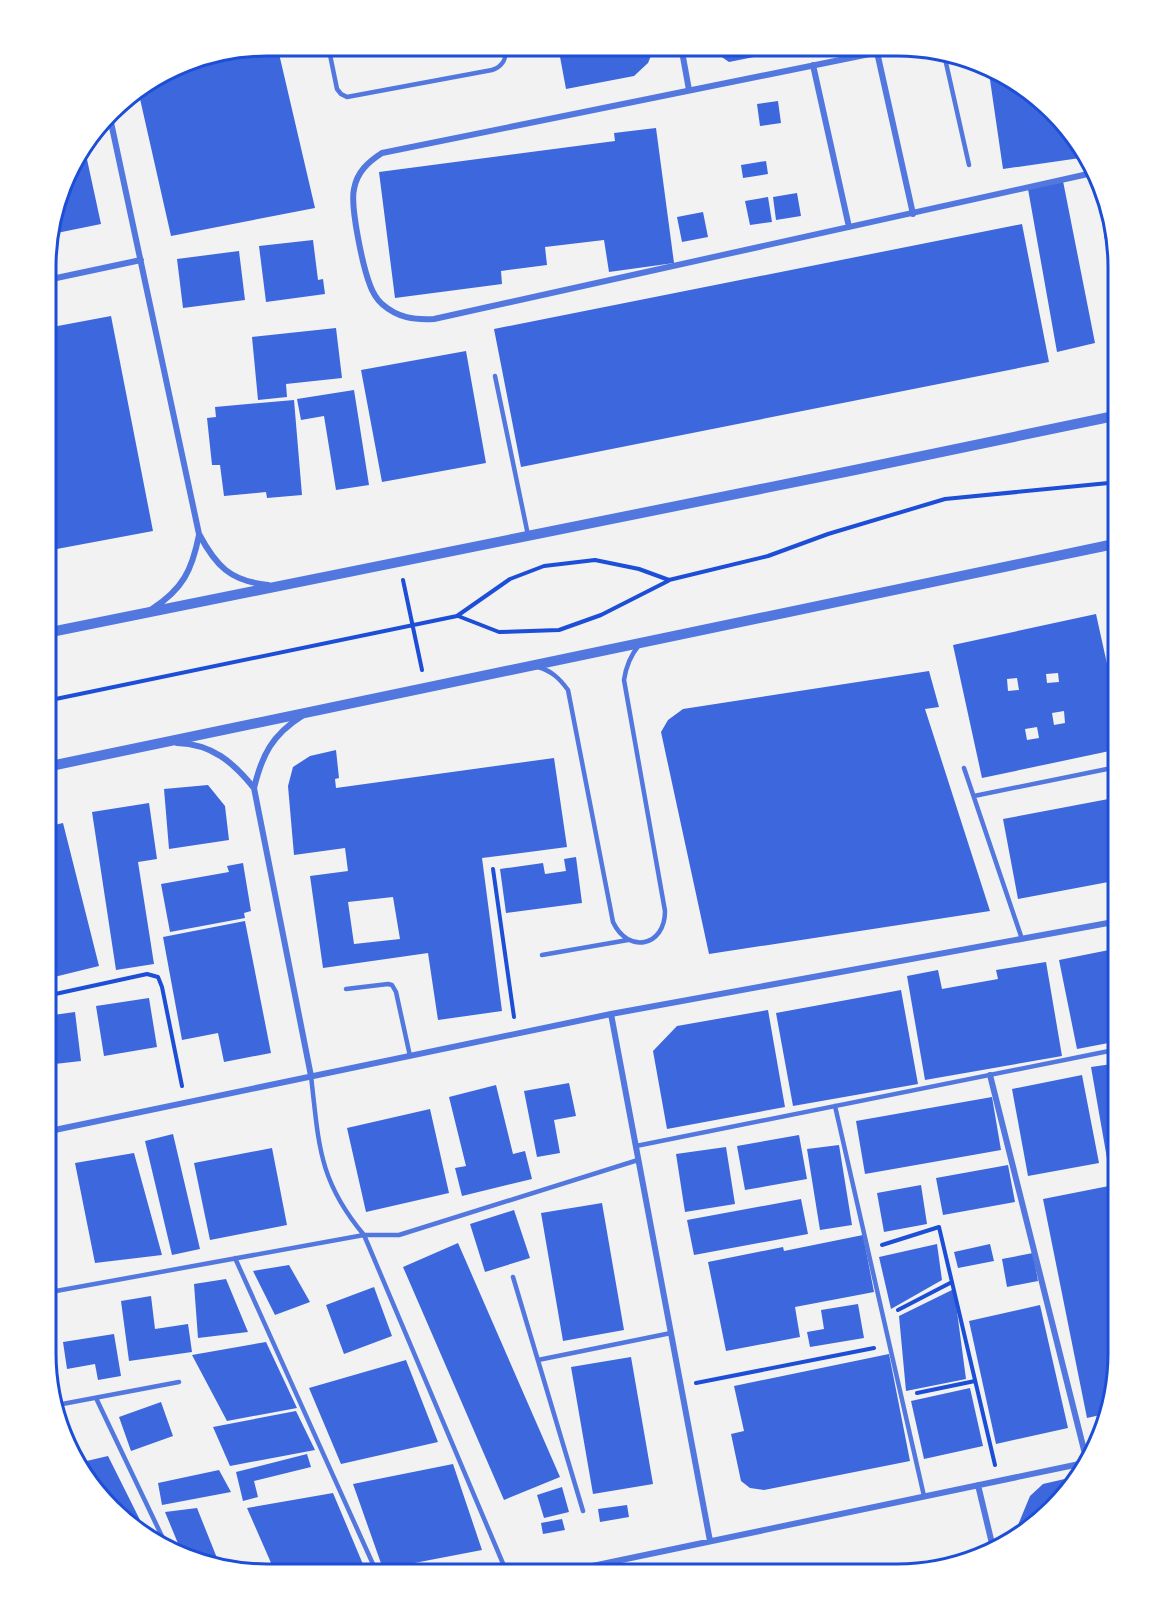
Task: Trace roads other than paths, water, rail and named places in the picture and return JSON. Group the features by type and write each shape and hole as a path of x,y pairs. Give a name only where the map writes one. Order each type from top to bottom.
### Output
{"street":[{"path":"683,56 689,90"},
{"path":"857,56 382,153 369,162 359,174 354,189 353,205 370,286 380,303 396,314 415,320 434,319 1087,174"},
{"path":"878,56 913,214"},
{"path":"813,65 849,227"},
{"path":"111,123 199,534 211,558 230,573 251,583 275,586"},
{"path":"56,278 141,260"},
{"path":"56,631 1108,417"},
{"path":"146,613 167,599 183,580 194,558 199,534"},
{"path":"56,765 1108,545"},
{"path":"307,713 287,726 271,744 260,765 254,788 311,1076"},
{"path":"162,743 189,743 214,752 237,767 254,788"},
{"path":"56,1130 611,1014 1108,923"},
{"path":"611,1014 710,1541"},
{"path":"990,1075 1085,1450"},
{"path":"601,1564 1076,1464"},
{"path":"978,1485 992,1542"}],"lane":[{"path":"330,56 337,89 347,97 492,70 504,63 506,56"},
{"path":"946,62 969,165"},
{"path":"495,376 528,535"},
{"path":"533,665 559,678 568,690 613,922 618,933 628,940 639,943 651,940 660,933 665,923 665,911 624,680 626,667 632,654 641,643"},
{"path":"964,768 1022,939"},
{"path":"974,796 1108,769"},
{"path":"542,955 628,940"},
{"path":"346,989 392,985 396,992 410,1056"},
{"path":"636,1146 1108,1051"},
{"path":"311,1076 321,1158 328,1179 350,1218 364,1235 503,1564"},
{"path":"835,1106 924,1496"},
{"path":"56,1291 364,1235 399,1235 638,1160"},
{"path":"235,1258 373,1564"},
{"path":"513,1277 583,1511"},
{"path":"538,1360 671,1332"},
{"path":"62,1404 179,1382"},
{"path":"96,1398 161,1535"}]}
